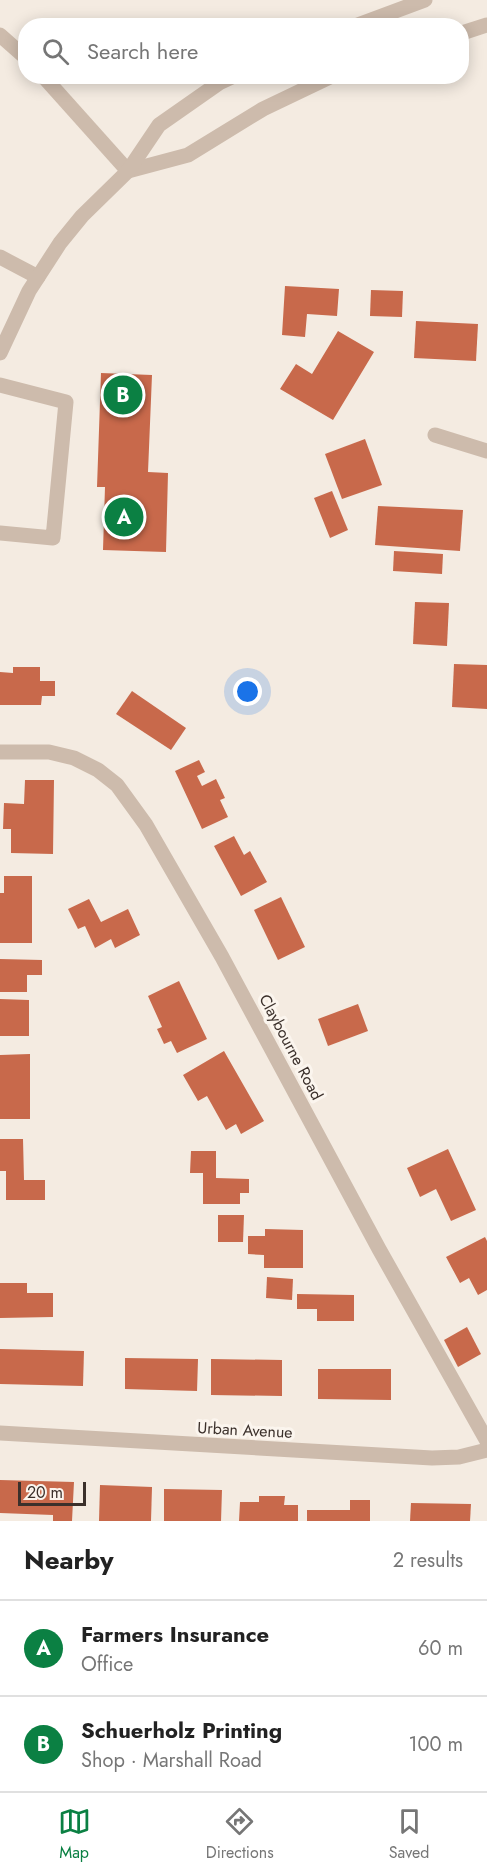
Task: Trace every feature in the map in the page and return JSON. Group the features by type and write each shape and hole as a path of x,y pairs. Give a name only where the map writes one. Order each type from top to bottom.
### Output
{"street":[{"path":"377,18 425,0"},
{"path":"469,31 487,25"},
{"path":"0,35 18,51"},
{"path":"50,84 128,171"},
{"path":"0,353 8,332 38,277 60,243 82,216 128,171 159,125 218,84"},
{"path":"128,171 189,155 263,109 315,84"},
{"path":"0,257 38,277"},
{"path":"0,385 66,402 53,538 0,533"},
{"path":"435,435 487,451"},
{"name":"Claybourne Road","path":"0,752 49,752 74,758 98,770 117,785 146,825 222,957 379,1249 487,1441"},
{"name":"Urban Avenue","path":"0,1433 432,1458 459,1457 487,1450"}],"building":[{"path":"285,286 339,289 337,316 307,314 305,337 282,335"},
{"path":"371,290 403,291 402,317 370,316"},
{"path":"416,321 478,324 476,361 414,358"},
{"path":"338,331 374,352 333,420 280,389 296,364 312,374"},
{"path":"101,373 152,375 148,472 168,473 166,552 103,550 105,487 97,487"},
{"path":"365,439 382,485 342,499 325,454"},
{"path":"332,491 348,530 330,538 314,498"},
{"path":"378,506 463,510 460,551 375,545"},
{"path":"394,551 443,554 442,574 393,571"},
{"path":"415,602 449,603 447,646 413,644"},
{"path":"454,664 487,665 487,709 452,707"},
{"path":"13,667 40,667 40,681 55,681 55,696 42,696 41,705 0,705 0,672 13,673"},
{"path":"132,691 186,728 171,750 116,714"},
{"path":"199,760 205,772 197,776 202,786 216,779 225,798 220,800 228,817 202,829 175,771"},
{"path":"25,780 54,780 53,854 11,853 11,829 3,829 4,803 24,804"},
{"path":"234,836 244,855 250,851 267,882 241,896 214,846"},
{"path":"4,876 32,876 32,943 0,943 0,893 4,893"},
{"path":"281,897 305,947 278,960 254,910"},
{"path":"89,899 101,922 128,909 140,935 115,948 111,939 95,948 85,926 78,929 68,909"},
{"path":"0,959 42,960 42,975 27,975 27,992 0,992"},
{"path":"179,981 207,1039 177,1053 171,1041 164,1044 157,1029 162,1027 148,996"},
{"path":"0,999 29,1000 29,1036 0,1036"},
{"path":"358,1004 368,1031 328,1046 318,1019"},
{"path":"224,1051 264,1121 241,1134 236,1124 226,1130 207,1096 198,1101 183,1075"},
{"path":"30,1054 30,1119 0,1119 0,1055"},
{"path":"0,1139 23,1139 24,1180 45,1180 45,1200 6,1200 6,1171 0,1171"},
{"path":"448,1149 476,1210 451,1221 436,1189 420,1197 407,1168"},
{"path":"191,1151 216,1151 216,1178 249,1179 249,1193 240,1193 240,1204 203,1204 203,1173 190,1173"},
{"path":"218,1215 244,1215 243,1242 218,1242"},
{"path":"265,1229 303,1230 303,1268 264,1268 264,1255 248,1254 248,1236 265,1236"},
{"path":"485,1237 487,1241 487,1290 478,1295 469,1278 460,1283 446,1257"},
{"path":"267,1277 293,1279 292,1300 266,1298"},
{"path":"0,1283 27,1283 27,1293 53,1293 53,1317 0,1318"},
{"path":"297,1294 354,1295 354,1321 317,1321 317,1309 297,1309"},
{"path":"467,1327 481,1354 458,1367 444,1340"},
{"path":"0,1349 84,1351 83,1386 0,1384"},
{"path":"125,1358 198,1359 197,1391 125,1389"},
{"path":"211,1359 282,1360 282,1396 211,1395"},
{"path":"318,1369 391,1369 391,1400 318,1399"},
{"path":"0,1480 74,1482 72,1521 53,1521 53,1515 0,1513"},
{"path":"100,1485 152,1487 151,1521 99,1521"},
{"path":"164,1489 222,1490 221,1521 164,1521"},
{"path":"259,1496 285,1496 284,1505 298,1505 298,1521 239,1521 240,1502 259,1502"},
{"path":"350,1500 370,1500 370,1521 307,1521 307,1510 350,1510"},
{"path":"411,1503 471,1504 470,1521 410,1521"}],"place":[{"name":"Schuerholz Printing","path":"123,395"},
{"name":"Farmers Insurance","path":"124,517"}]}
